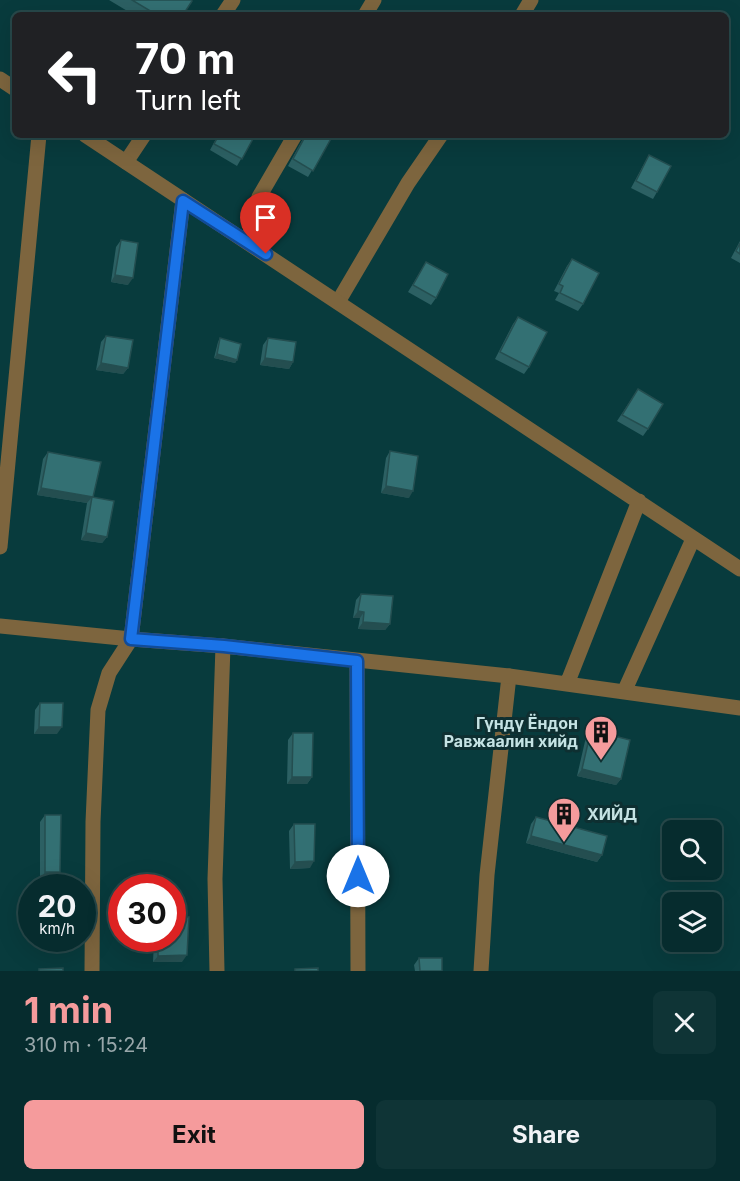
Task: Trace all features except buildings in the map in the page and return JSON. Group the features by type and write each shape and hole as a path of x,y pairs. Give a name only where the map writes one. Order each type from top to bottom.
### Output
{"street":[{"path":"0,547 39,138"},
{"path":"90,138 740,569"},
{"path":"126,162 142,138"},
{"path":"248,242 259,197 293,138"},
{"path":"338,302 408,183 439,138"},
{"path":"92,971 93,822 98,710 110,672 131,639 183,201"},
{"path":"567,684 639,501"},
{"path":"624,692 693,538"},
{"path":"0,626 224,646 509,676 740,708"},
{"path":"217,971 215,879 224,646"},
{"path":"357,661 358,971"},
{"path":"481,971 487,875 509,676"}],"place":[{"name":"Гүндү Ёндон Равжаалин хийд","path":"601,761"},
{"name":"ХИЙД","path":"564,843"}],"route":[{"path":"266,254 183,201 131,639 224,646 357,661 358,876"}]}
